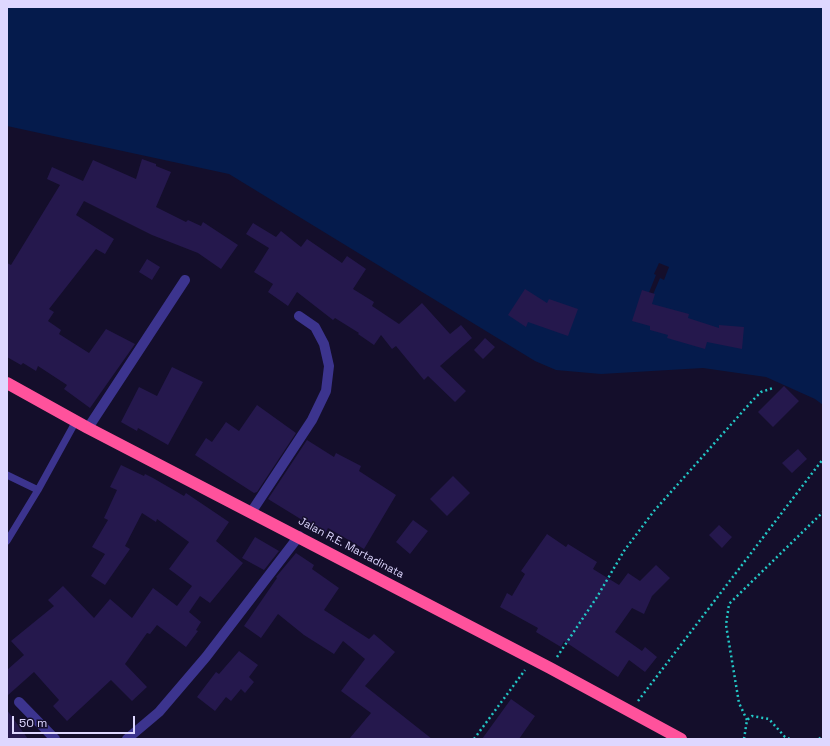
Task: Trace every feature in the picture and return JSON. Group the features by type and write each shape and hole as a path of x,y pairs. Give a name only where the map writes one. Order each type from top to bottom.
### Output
{"highway":[{"name":"Jalan R.E. Martadinata","path":"7,383 88,428 252,511 550,668 681,739"}],"street":[{"path":"88,428 185,280"},
{"path":"252,511 312,420 326,391 329,366 324,344 315,327 299,316"},
{"path":"127,739 159,712 206,657 299,536"},
{"path":"19,702 55,739"}],"lane":[{"path":"7,541 38,490 76,421"},
{"path":"7,475 38,490"}],"path":[{"path":"550,668 597,597 624,551 654,510 752,401 761,392 774,388"},
{"path":"630,711 823,460"},
{"path":"744,739 747,720 739,703 726,625 729,604 823,512"},
{"path":"474,739 533,660"},
{"path":"747,720 752,716 769,719 785,736 790,739"}],"water":[{"path":"7,7 823,7 823,405 815,399 766,377 703,368 601,374 556,370 535,361 229,174 7,126"}],"pier":[{"path":"659,263 669,267 664,280 660,278 644,316 640,315 656,275 654,274"}],"building":[{"path":"142,159 171,172 156,207 186,222 188,220 201,226 203,222 238,245 221,269 198,253 152,235 84,201 76,215 114,239 105,254 96,249 49,309 54,312 48,321 61,330 59,334 89,353 106,329 135,344 90,408 64,389 67,385 38,366 36,371 23,363 21,365 7,357 7,263 11,265 60,185 47,179 52,167 83,181 93,160 136,179"},
{"path":"253,223 276,237 281,231 301,247 307,239 342,263 347,256 366,269 353,289 374,302 372,306 399,324 422,303 450,334 461,325 472,338 440,366 466,391 455,402 428,376 424,380 396,346 392,349 381,335 374,345 358,334 359,333 335,318 333,320 297,292 288,306 268,292 273,284 254,272 269,248 246,234"},
{"path":"147,259 160,267 152,280 139,272"},
{"path":"525,289 547,303 549,299 578,309 568,336 528,322 526,327 508,315"},
{"path":"642,290 655,294 652,304 689,314 688,318 719,328 719,325 744,327 742,349 707,342 705,349 667,338 668,335 650,330 650,326 632,321"},
{"path":"485,338 495,347 483,359 474,350"},
{"path":"172,367 203,382 168,445 138,428 137,431 121,422 139,387 157,396"},
{"path":"784,386 799,401 773,427 758,412"},
{"path":"257,405 296,433 257,492 254,493 195,455 206,438 212,442 226,422 239,431"},
{"path":"307,440 334,457 336,453 361,466 359,471 396,495 364,549 328,528 325,534 268,499"},
{"path":"798,449 807,459 792,473 782,463"},
{"path":"121,465 144,476 145,474 184,496 186,493 229,522 216,541 243,563 210,603 200,596 189,612 201,622 196,630 198,631 186,647 157,625 150,634 147,633 125,664 147,687 132,701 111,680 67,721 53,706 59,700 34,672 7,696 7,670 24,655 11,641 54,606 48,600 63,586 94,618 110,599 132,618 153,588 177,606 192,586 169,569 189,542 157,519 156,522 142,513 125,546 130,549 105,585 91,576 105,554 92,547 108,520 104,518 117,490 110,487"},
{"path":"453,476 470,493 447,516 430,499"},
{"path":"413,520 428,531 410,554 396,542"},
{"path":"719,525 732,537 722,548 709,535"},
{"path":"547,534 566,547 568,544 597,562 593,569 619,585 628,573 640,581 656,565 670,578 652,596 644,614 632,608 615,632 642,651 645,647 657,657 645,672 629,660 618,677 564,641 561,647 536,632 538,628 500,607 507,593 512,596 525,574 521,571"},
{"path":"255,537 279,551 264,570 242,558"},
{"path":"296,553 314,565 312,569 339,588 324,610 369,639 374,634 395,652 365,686 432,739 349,739 371,713 341,691 365,659 343,641 334,654 304,635 278,614 261,638 244,626 277,578 276,577"},
{"path":"239,651 258,665 249,677 254,682 245,693 241,689 231,701 226,697 215,711 197,697 216,672 219,674"},
{"path":"511,699 535,716 519,739 482,739"},
{"path":"7,710 28,739 7,739"}]}
